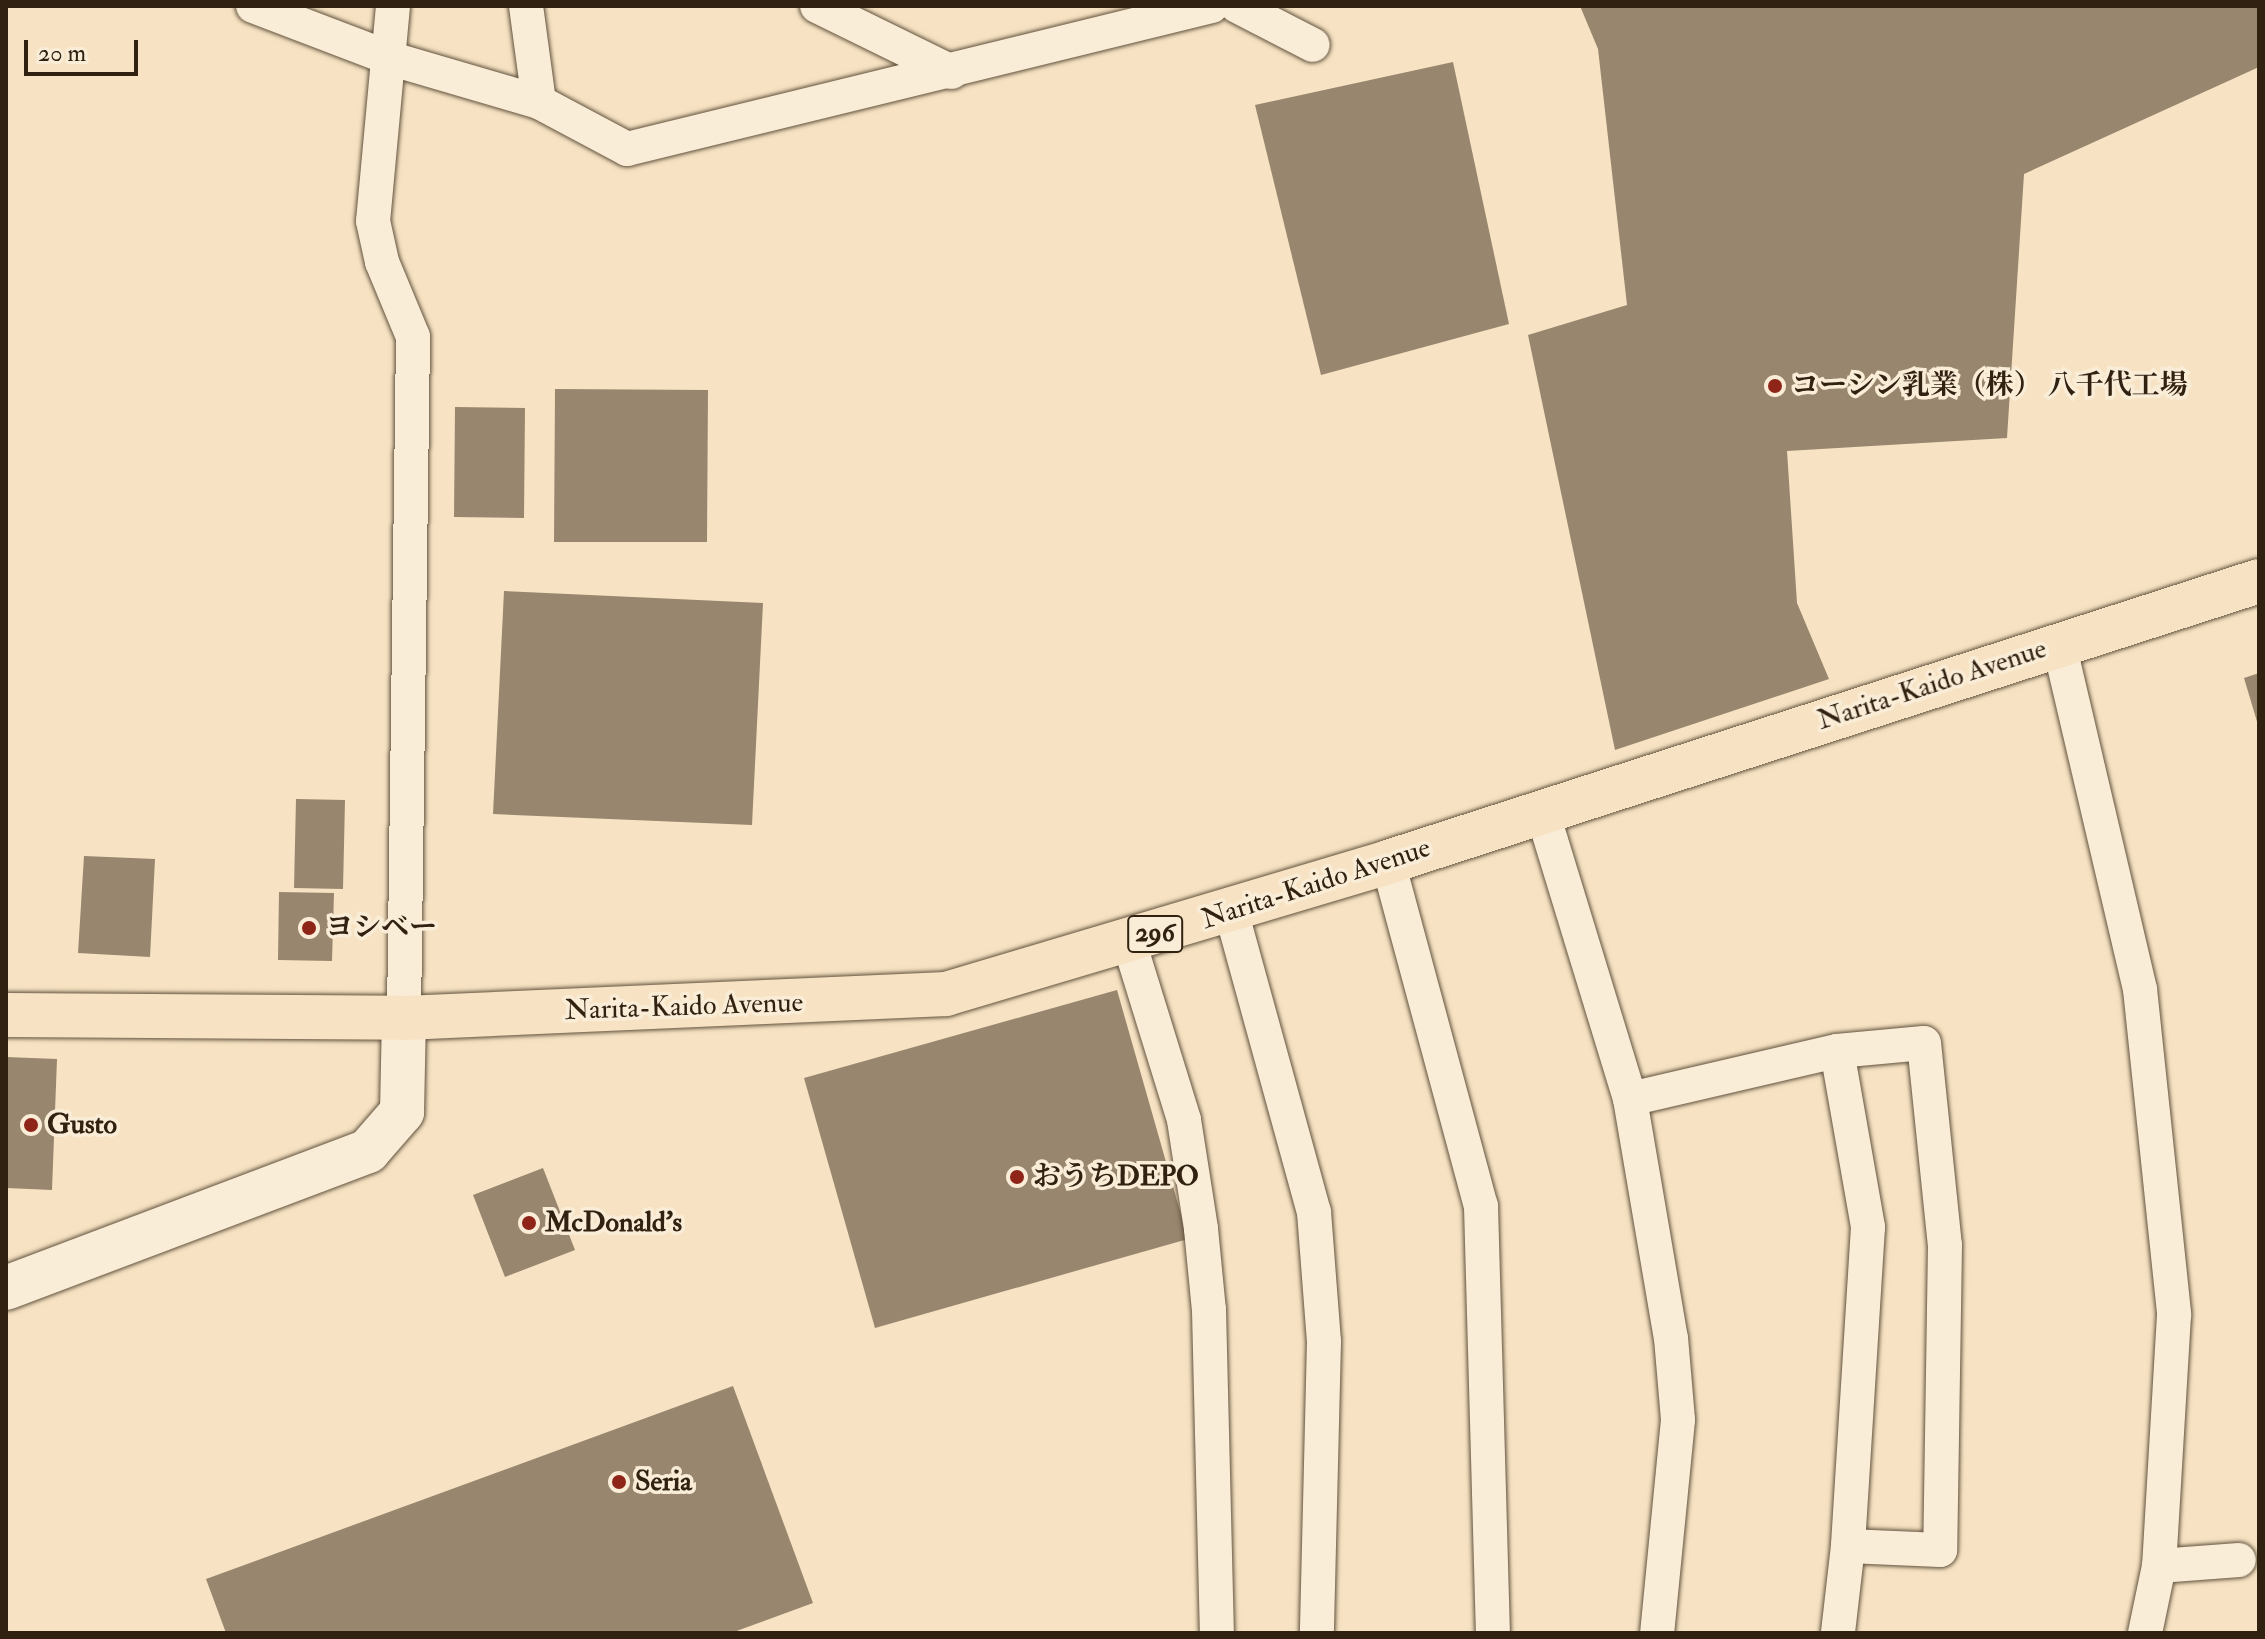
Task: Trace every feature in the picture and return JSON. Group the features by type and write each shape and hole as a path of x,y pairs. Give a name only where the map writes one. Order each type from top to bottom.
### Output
{"highway":[{"name":"Narita-Kaido Avenue","path":"6,1015 404,1018 946,994 1129,942 1388,862 2259,581"}],"street":[{"path":"253,6 392,59 539,102 627,149 1212,6"},
{"path":"6,1288 368,1151 402,1112 413,337 373,221 392,59 393,6"},
{"path":"526,6 539,102"},
{"path":"817,6 952,72"},
{"path":"1237,6 1313,45"},
{"path":"2059,644 2140,989 2174,1315 2159,1566 2145,1633"},
{"path":"1542,811 1630,1099 1671,1338 1678,1420 1657,1633"},
{"path":"1388,862 1481,1206 1493,1633"},
{"path":"1231,911 1314,1212 1324,1341 1317,1633"},
{"path":"1129,942 1184,1120 1201,1229 1217,1633"},
{"path":"1630,1099 1837,1051 1924,1043 1945,1245 1940,1550 1848,1546"},
{"path":"1837,1051 1868,1227 1848,1546 1838,1633"},
{"path":"2159,1566 2239,1560"}],"building":[{"name":"コーシン乳業（株） 八千代工場","path":"1580,6 2259,6 2259,67 2024,174 2007,438 1787,451 1797,603 1829,679 1615,750 1528,335 1627,305 1598,49"},
{"path":"1453,62 1509,324 1321,375 1255,105"},
{"path":"555,389 708,390 707,542 554,542"},
{"path":"455,407 525,408 524,518 454,517"},
{"path":"504,591 763,603 752,825 493,814"},
{"path":"2259,673 2259,724 2258,725 2244,678"},
{"path":"296,799 345,800 343,889 294,888"},
{"path":"84,856 155,859 150,957 78,953"},
{"path":"279,892 334,893 332,961 278,960"},
{"path":"1117,990 1188,1239 875,1328 804,1078"},
{"path":"6,1057 57,1059 52,1190 6,1188"},
{"path":"543,1168 575,1250 505,1277 473,1195"},
{"name":"Seria","path":"733,1386 813,1603 731,1633 226,1633 206,1579"}],"place":[{"name":"コーシン乳業（株） 八千代工場","path":"1775,386"},
{"name":"ヨシベー","path":"309,928"},
{"name":"Gusto","path":"31,1125"},
{"name":"おうちDEPO","path":"1017,1177"},
{"name":"McDonald's","path":"529,1223"},
{"name":"Seria","path":"619,1482"}]}
